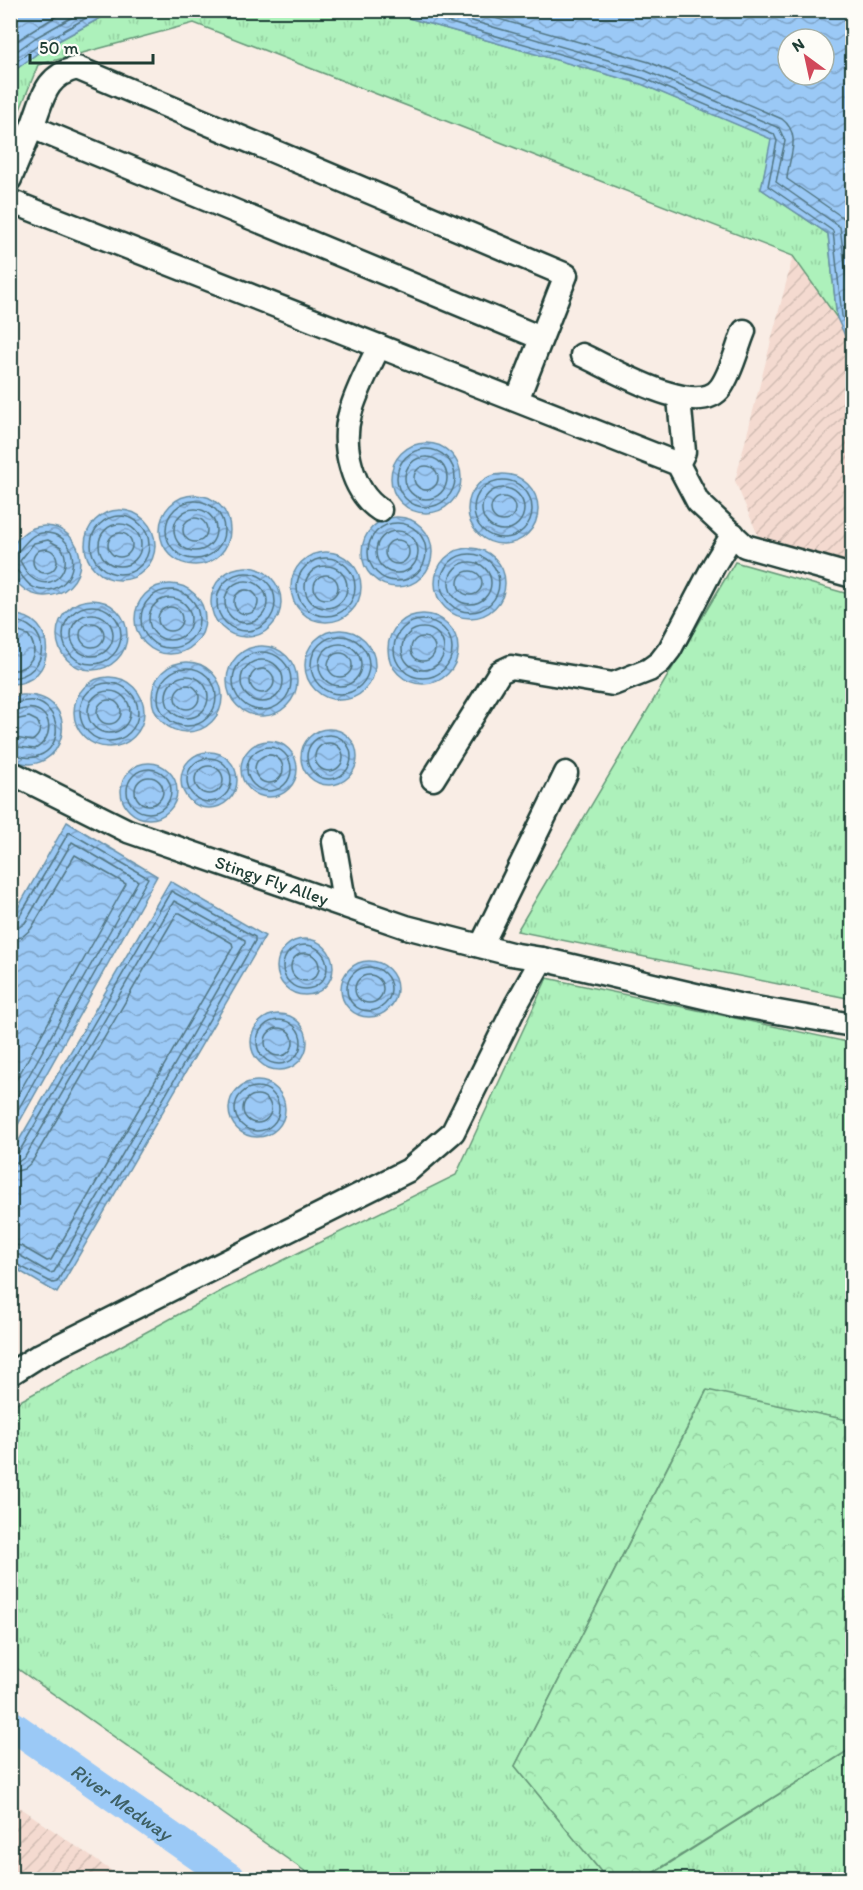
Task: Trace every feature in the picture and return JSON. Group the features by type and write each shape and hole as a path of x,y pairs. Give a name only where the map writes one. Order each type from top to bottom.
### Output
{"lane":[{"path":"10,178 51,80 62,72 77,68 566,275 517,400"},
{"path":"32,127 542,338"},
{"path":"10,201 678,464 698,502 746,546 852,576"},
{"path":"582,355 679,398 699,400 712,396 722,386 744,331"},
{"path":"379,346 350,412 347,427 348,448 355,476 366,497 380,510"},
{"path":"678,464 684,452 679,398"},
{"path":"433,779 500,672 511,667 613,684 649,670 660,662 670,649 733,534"},
{"name":"Stingy Fly Alley","path":"10,772 128,831 406,927 738,1005 852,1025"},
{"path":"481,946 566,773"},
{"path":"334,842 345,906"},
{"path":"10,1374 51,1350 409,1170 453,1132 542,958"}],"shaded area":[{"path":"793,256 837,318 852,351 852,565 759,538 735,481"},
{"path":"11,1801 123,1879 11,1879"}],"green space":[{"path":"113,11 384,11 642,84 772,139 761,189 828,234 837,318 793,256 194,23 38,65 11,132 11,73 42,50"},
{"path":"735,562 852,595 852,999 517,931"},
{"path":"547,978 852,1043 852,1421 706,1391 515,1766 607,1879 316,1879 11,1664 11,1406 223,1290 456,1175"},
{"path":"707,1390 852,1421 852,1748 643,1879 607,1879 515,1766"},
{"path":"852,1748 852,1875 844,1880 643,1880"}],"water":[{"path":"11,10 113,11 42,50 11,73"},
{"path":"384,11 852,11 852,351 837,318 828,234 761,189 771,139 641,84"},
{"path":"426,443 439,446 451,453 458,465 461,478 458,491 451,503 439,510 426,513 413,510 401,503 394,491 391,478 394,465 401,453 413,446"},
{"path":"503,474 522,480 532,490 538,509 532,528 522,538 503,544 484,538 474,528 468,509 474,490 484,480"},
{"path":"195,495 208,498 220,505 227,517 230,530 227,543 220,555 208,562 195,565 182,562 170,555 163,543 160,530 163,517 170,505 182,498"},
{"path":"120,510 133,513 145,520 152,532 155,545 152,558 145,570 133,577 120,580 107,577 95,570 88,558 85,545 88,532 95,520 107,513"},
{"path":"397,517 416,523 426,533 432,552 426,571 416,581 397,587 378,581 368,571 362,552 368,533 378,523"},
{"path":"45,526 58,529 70,536 77,548 80,561 77,574 70,586 58,593 45,596 32,593 20,586 13,574 10,561 13,548 20,536 32,529"},
{"path":"470,548 483,551 495,558 502,570 505,583 502,596 495,608 483,615 470,618 457,615 445,608 438,596 435,583 438,570 445,558 457,551"},
{"path":"326,552 345,558 355,568 361,587 355,606 345,616 326,622 307,616 297,606 291,587 297,568 307,558"},
{"path":"246,567 259,570 271,577 278,589 281,602 278,615 271,627 259,634 246,637 233,634 221,627 214,615 211,602 214,589 221,577 233,570"},
{"path":"170,584 189,590 199,600 205,619 199,638 189,648 170,654 151,648 141,638 135,619 141,600 151,590"},
{"path":"92,600 105,603 117,610 124,622 127,635 124,648 117,660 105,667 92,670 79,667 67,660 60,648 57,635 60,622 67,610 79,603"},
{"path":"423,614 436,617 448,624 455,636 458,649 455,662 448,674 436,681 423,684 410,681 398,674 391,662 388,649 391,636 398,624 410,617"},
{"path":"11,615 27,617 38,625 44,636 46,650 44,663 37,674 26,682 10,684"},
{"path":"340,630 359,636 369,646 375,665 369,684 359,694 340,700 321,694 311,684 305,665 311,646 321,636"},
{"path":"262,646 281,652 291,662 297,681 291,700 281,710 262,716 243,710 233,700 227,681 233,662 243,652"},
{"path":"187,662 206,668 216,678 222,697 216,716 206,726 187,732 168,726 158,716 152,697 158,678 168,668"},
{"path":"109,677 122,680 134,687 141,699 144,712 141,725 134,737 122,744 109,747 96,744 84,737 77,725 74,712 77,699 84,687 96,680"},
{"path":"21,695 42,698 56,708 62,721 61,736 55,750 44,760 29,764 11,759 11,699"},
{"path":"329,729 340,731 349,737 355,746 357,757 355,768 349,777 340,783 329,785 318,783 309,777 303,768 301,757 303,746 309,737 318,731"},
{"path":"269,741 280,743 289,749 295,758 297,769 295,780 289,789 280,795 269,797 258,795 249,789 243,780 241,769 243,758 249,749 258,743"},
{"path":"209,752 220,754 229,760 235,769 237,780 235,791 229,800 220,806 209,808 198,806 189,800 183,791 181,780 183,769 189,760 198,754"},
{"path":"149,763 160,765 169,771 175,780 177,791 175,802 169,811 160,817 149,819 138,817 129,811 123,802 121,791 123,780 129,771 138,765"},
{"path":"67,822 157,876 11,1137 11,920"},
{"path":"170,881 265,936 57,1293 11,1266 11,1154"},
{"path":"305,939 316,941 325,947 331,956 333,967 331,978 325,987 316,993 305,995 294,993 285,987 279,978 277,967 279,956 285,947 294,941"},
{"path":"369,961 380,963 389,969 395,978 397,989 395,1000 389,1009 380,1015 369,1017 358,1015 349,1009 343,1000 341,989 343,978 349,969 358,963"},
{"path":"279,1014 290,1016 299,1022 305,1031 307,1042 305,1053 299,1062 290,1068 279,1070 268,1068 259,1062 253,1053 251,1042 253,1031 259,1022 268,1016"},
{"path":"257,1081 268,1083 277,1089 283,1098 285,1109 283,1120 277,1129 268,1135 257,1137 246,1135 237,1129 231,1120 229,1109 231,1098 237,1089 246,1083"}],"waterway":[{"name":"River Medway","path":"10,1724 233,1880"}]}
